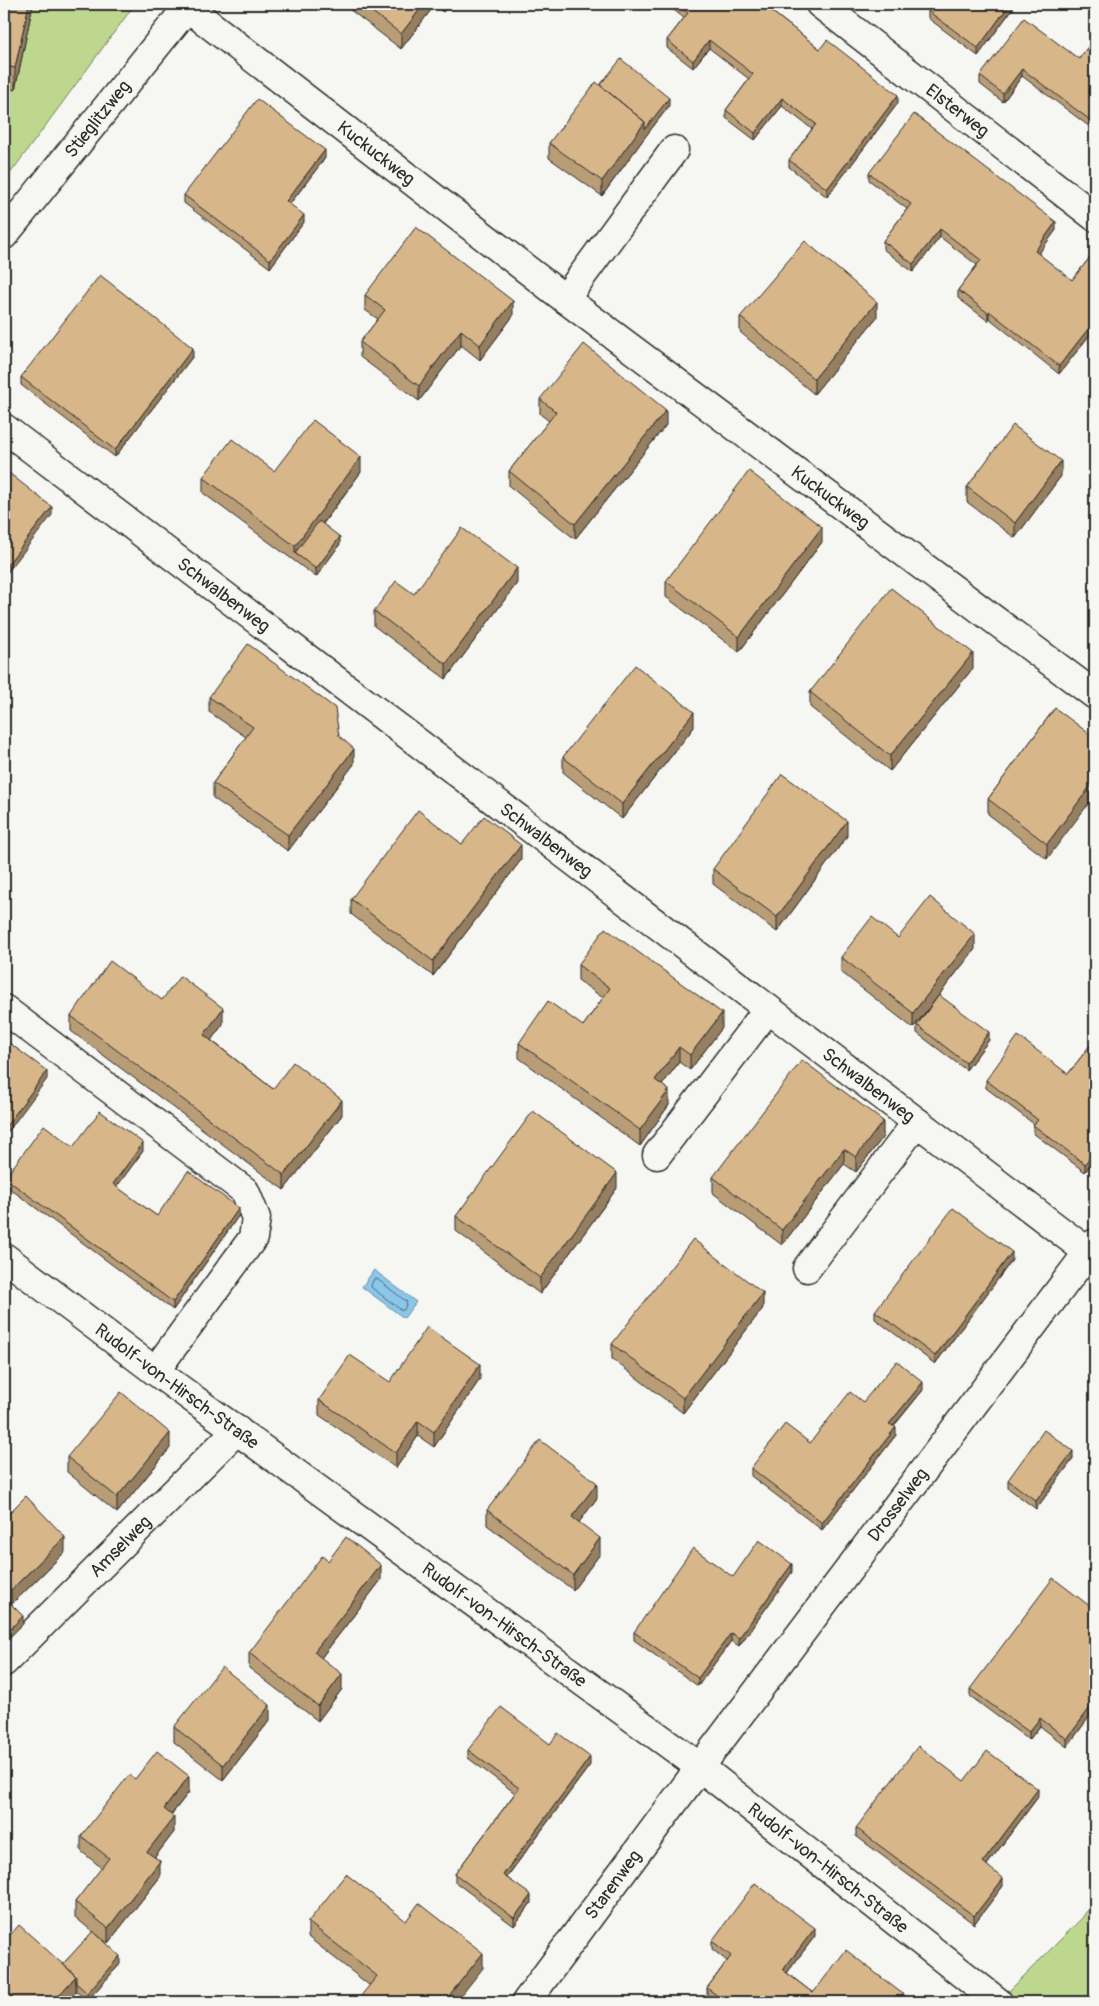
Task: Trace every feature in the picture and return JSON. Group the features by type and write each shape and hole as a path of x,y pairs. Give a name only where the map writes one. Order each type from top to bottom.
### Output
{"street":[{"name":"Elsterweg","path":"820,4 1095,217"},
{"name":"Stieglitzweg","path":"4,235 188,6"},
{"name":"Kuckuckweg","path":"188,6 565,299 1095,695"},
{"path":"565,299 674,150"},
{"name":"Schwalbenweg","path":"4,428 917,1122 1092,1247"},
{"path":"4,1009 245,1191 256,1218 253,1238 155,1370"},
{"path":"657,1155 768,1009"},
{"path":"807,1268 917,1122"},
{"name":"Drosselweg","path":"700,1766 1092,1247"},
{"name":"Rudolf-von-Hirsch-Straße","path":"4,1256 155,1370 700,1766 998,2002"},
{"name":"Amselweg","path":"4,1662 237,1430"},
{"name":"Starenweg","path":"526,2002 700,1766"}],"green space":[{"path":"4,4 135,4 4,182"},
{"path":"1095,1899 1095,2002 998,2002 1082,1918"}],"water":[{"path":"374,1270 416,1302 404,1318 362,1287"}],"building":[{"path":"4,4 29,4 15,68 4,66"},
{"path":"362,4 424,4 401,34"},
{"path":"676,4 762,4 820,49 827,40 898,95 827,189 789,160 816,124 782,98 755,133 726,110 753,74 709,40 693,61 667,40 688,13"},
{"path":"933,4 1010,4 978,48 928,11"},
{"path":"1024,18 1079,59 1095,37 1094,123 1022,69 1003,94 980,76"},
{"path":"621,59 669,98 645,129 645,122 600,85"},
{"path":"596,82 645,122 602,181 549,143"},
{"path":"257,99 325,150 286,201 304,215 270,260 184,195"},
{"path":"914,114 1056,222 1035,251 1072,280 1095,251 1095,326 1092,324 1059,366 989,311 988,313 958,290 981,260 940,229 913,264 883,241 911,204 869,173"},
{"path":"416,227 513,301 480,345 461,330 419,386 360,342 385,310 365,295"},
{"path":"805,241 877,302 814,379 740,317"},
{"path":"100,275 193,348 115,450 21,377"},
{"path":"584,344 666,410 575,524 509,471 556,412 540,399"},
{"path":"313,420 361,457 295,546 203,477 232,439 274,471"},
{"path":"1013,425 1061,461 1015,523 967,487"},
{"path":"4,469 52,507 4,569"},
{"path":"749,471 822,527 739,637 666,581"},
{"path":"319,521 340,537 316,569 295,553"},
{"path":"462,528 517,568 446,664 374,611 396,581 414,594"},
{"path":"891,588 973,653 890,756 810,692"},
{"path":"248,644 335,708 339,736 354,749 288,835 213,783 253,727 209,697"},
{"path":"635,665 694,712 622,804 563,757"},
{"path":"1055,708 1095,738 1095,780 1047,844 988,799"},
{"path":"782,774 847,821 777,917 713,869"},
{"path":"418,810 462,844 484,816 521,845 433,961 351,899"},
{"path":"930,897 975,934 913,1013 841,957 872,917 898,938"},
{"path":"605,928 722,1013 690,1055 679,1047 655,1080 669,1090 640,1130 519,1043 548,1001 583,1026 610,988 578,965"},
{"path":"110,961 162,1000 180,976 223,1008 204,1035 273,1089 293,1062 342,1100 284,1175 71,1016"},
{"path":"939,995 989,1032 966,1063 917,1025"},
{"path":"1018,1036 1068,1074 1095,1039 1095,1150 1085,1164 1033,1125 1038,1120 986,1080"},
{"path":"4,1039 47,1071 4,1129"},
{"path":"802,1060 883,1121 856,1157 844,1149 782,1230 713,1177"},
{"path":"100,1111 143,1143 113,1184 157,1216 188,1171 239,1208 173,1302 5,1178 44,1125 73,1147"},
{"path":"533,1111 617,1173 540,1278 456,1216"},
{"path":"953,1208 1012,1252 935,1356 875,1311"},
{"path":"693,1239 763,1293 683,1398 612,1344"},
{"path":"427,1327 480,1364 434,1432 418,1421 396,1453 319,1400 350,1355 390,1382"},
{"path":"897,1361 923,1382 889,1424 896,1427 822,1523 751,1468 785,1424 810,1443 850,1392 863,1402"},
{"path":"121,1392 170,1433 117,1497 67,1457"},
{"path":"1044,1430 1073,1451 1036,1501 1008,1480"},
{"path":"540,1440 597,1483 572,1517 600,1538 573,1575 487,1510"},
{"path":"26,1496 65,1537 11,1590 4,1583 4,1518"},
{"path":"346,1537 381,1565 314,1652 342,1674 318,1706 249,1653 322,1556 328,1561"},
{"path":"759,1540 792,1564 739,1638 731,1633 698,1678 634,1632 693,1548 733,1577"},
{"path":"1053,1578 1095,1610 1095,1701 1067,1739 1040,1718 1029,1732 970,1689"},
{"path":"4,1597 23,1616 4,1635"},
{"path":"222,1667 270,1705 223,1765 174,1727"},
{"path":"501,1707 550,1744 558,1733 590,1757 503,1875 531,1895 514,1918 455,1874 519,1788 468,1750"},
{"path":"918,1746 964,1781 987,1751 1038,1789 983,1862 1003,1879 974,1916 856,1828"},
{"path":"157,1751 189,1776 164,1809 174,1817 147,1852 160,1861 108,1928 75,1902 109,1858 81,1836 129,1775 135,1779"},
{"path":"346,1874 406,1921 419,1903 483,1953 444,2002 356,2002 377,1976 308,1922"},
{"path":"755,1883 815,1928 783,1970 813,1993 846,1950 913,2002 726,2002 707,1988 731,1956 712,1941"},
{"path":"19,1925 76,1976 53,2002 4,2002 4,1942"},
{"path":"93,1931 120,1956 87,1993 76,1983 76,1976 63,1964"}]}
